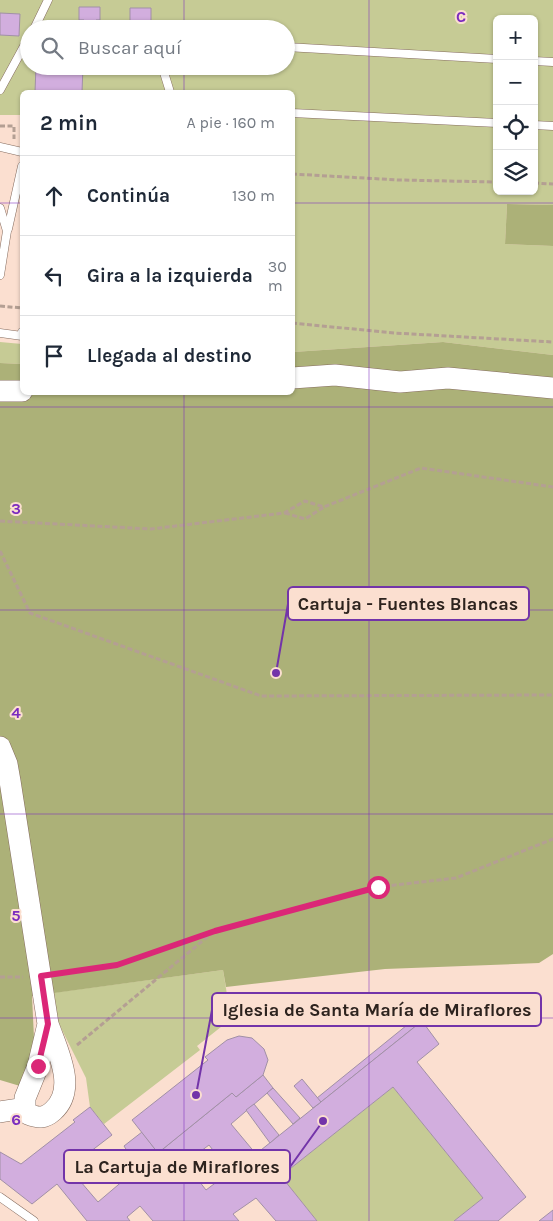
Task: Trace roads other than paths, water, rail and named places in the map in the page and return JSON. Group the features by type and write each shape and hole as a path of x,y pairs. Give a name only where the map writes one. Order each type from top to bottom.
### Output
{"street":[{"path":"295,378 335,375 400,382 448,378 553,388"},
{"path":"0,391 20,391"},
{"path":"0,747 7,764 10,781 48,1024 60,1059 65,1083 63,1098 54,1110 46,1116 36,1118 28,1114 25,1108 25,1098 38,1066 48,1024"},
{"path":"0,1112 25,1108"}],"lane":[{"path":"38,20 48,0"},
{"path":"295,48 493,59"},
{"path":"0,90 20,53"},
{"path":"538,61 553,62"},
{"path":"165,75 169,90"},
{"path":"295,113 493,123"},
{"path":"538,125 553,126"},
{"path":"0,147 20,152"},
{"path":"0,275 7,231 20,175"},
{"path":"0,208 7,231"},
{"path":"0,333 20,336"},
{"path":"0,1197 34,1221"}],"place":[{"name":"Cartuja - Fuentes Blancas","path":"276,673"},
{"name":"Iglesia de Santa María de Miraflores","path":"196,1095"},
{"name":"La Cartuja de Miraflores","path":"323,1121"}]}
